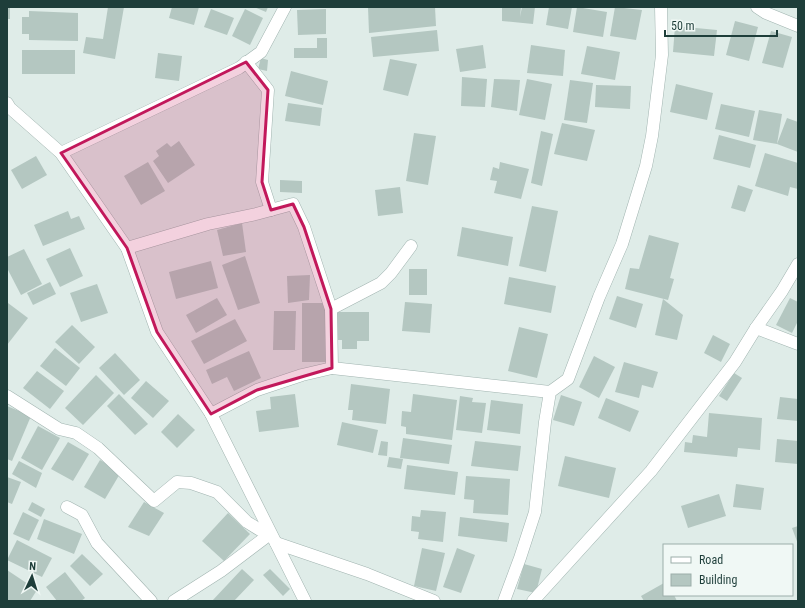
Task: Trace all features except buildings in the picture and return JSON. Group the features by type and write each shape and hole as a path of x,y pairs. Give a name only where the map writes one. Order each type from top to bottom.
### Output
{"street":[{"path":"61,153 239,68 260,52 285,7"},
{"path":"211,414 257,390 302,375 332,368 550,392 568,379 599,297 622,244 646,166 652,136 662,55 661,7"},
{"path":"757,7 766,13 798,26"},
{"path":"246,62 268,90 262,182 271,210"},
{"path":"8,107 61,153 127,248 157,332 211,414 305,601"},
{"path":"127,248 208,224 292,204 304,227 331,309 332,368"},
{"path":"331,309 381,283 391,273 412,246"},
{"path":"532,601 651,471 735,362 798,264"},
{"path":"756,328 798,344"},
{"path":"504,601 535,512 545,422 550,392"},
{"path":"7,396 59,429 76,433 98,448 154,501 177,482 191,483 217,492 247,522 273,538 434,601"},
{"path":"67,507 82,516 97,543 151,601"},
{"path":"174,601 273,538"}],"highlighted area":[{"path":"246,62 268,90 262,182 271,210 293,204 304,227 331,309 332,368 257,390 211,414 157,332 127,248 61,153"}]}
